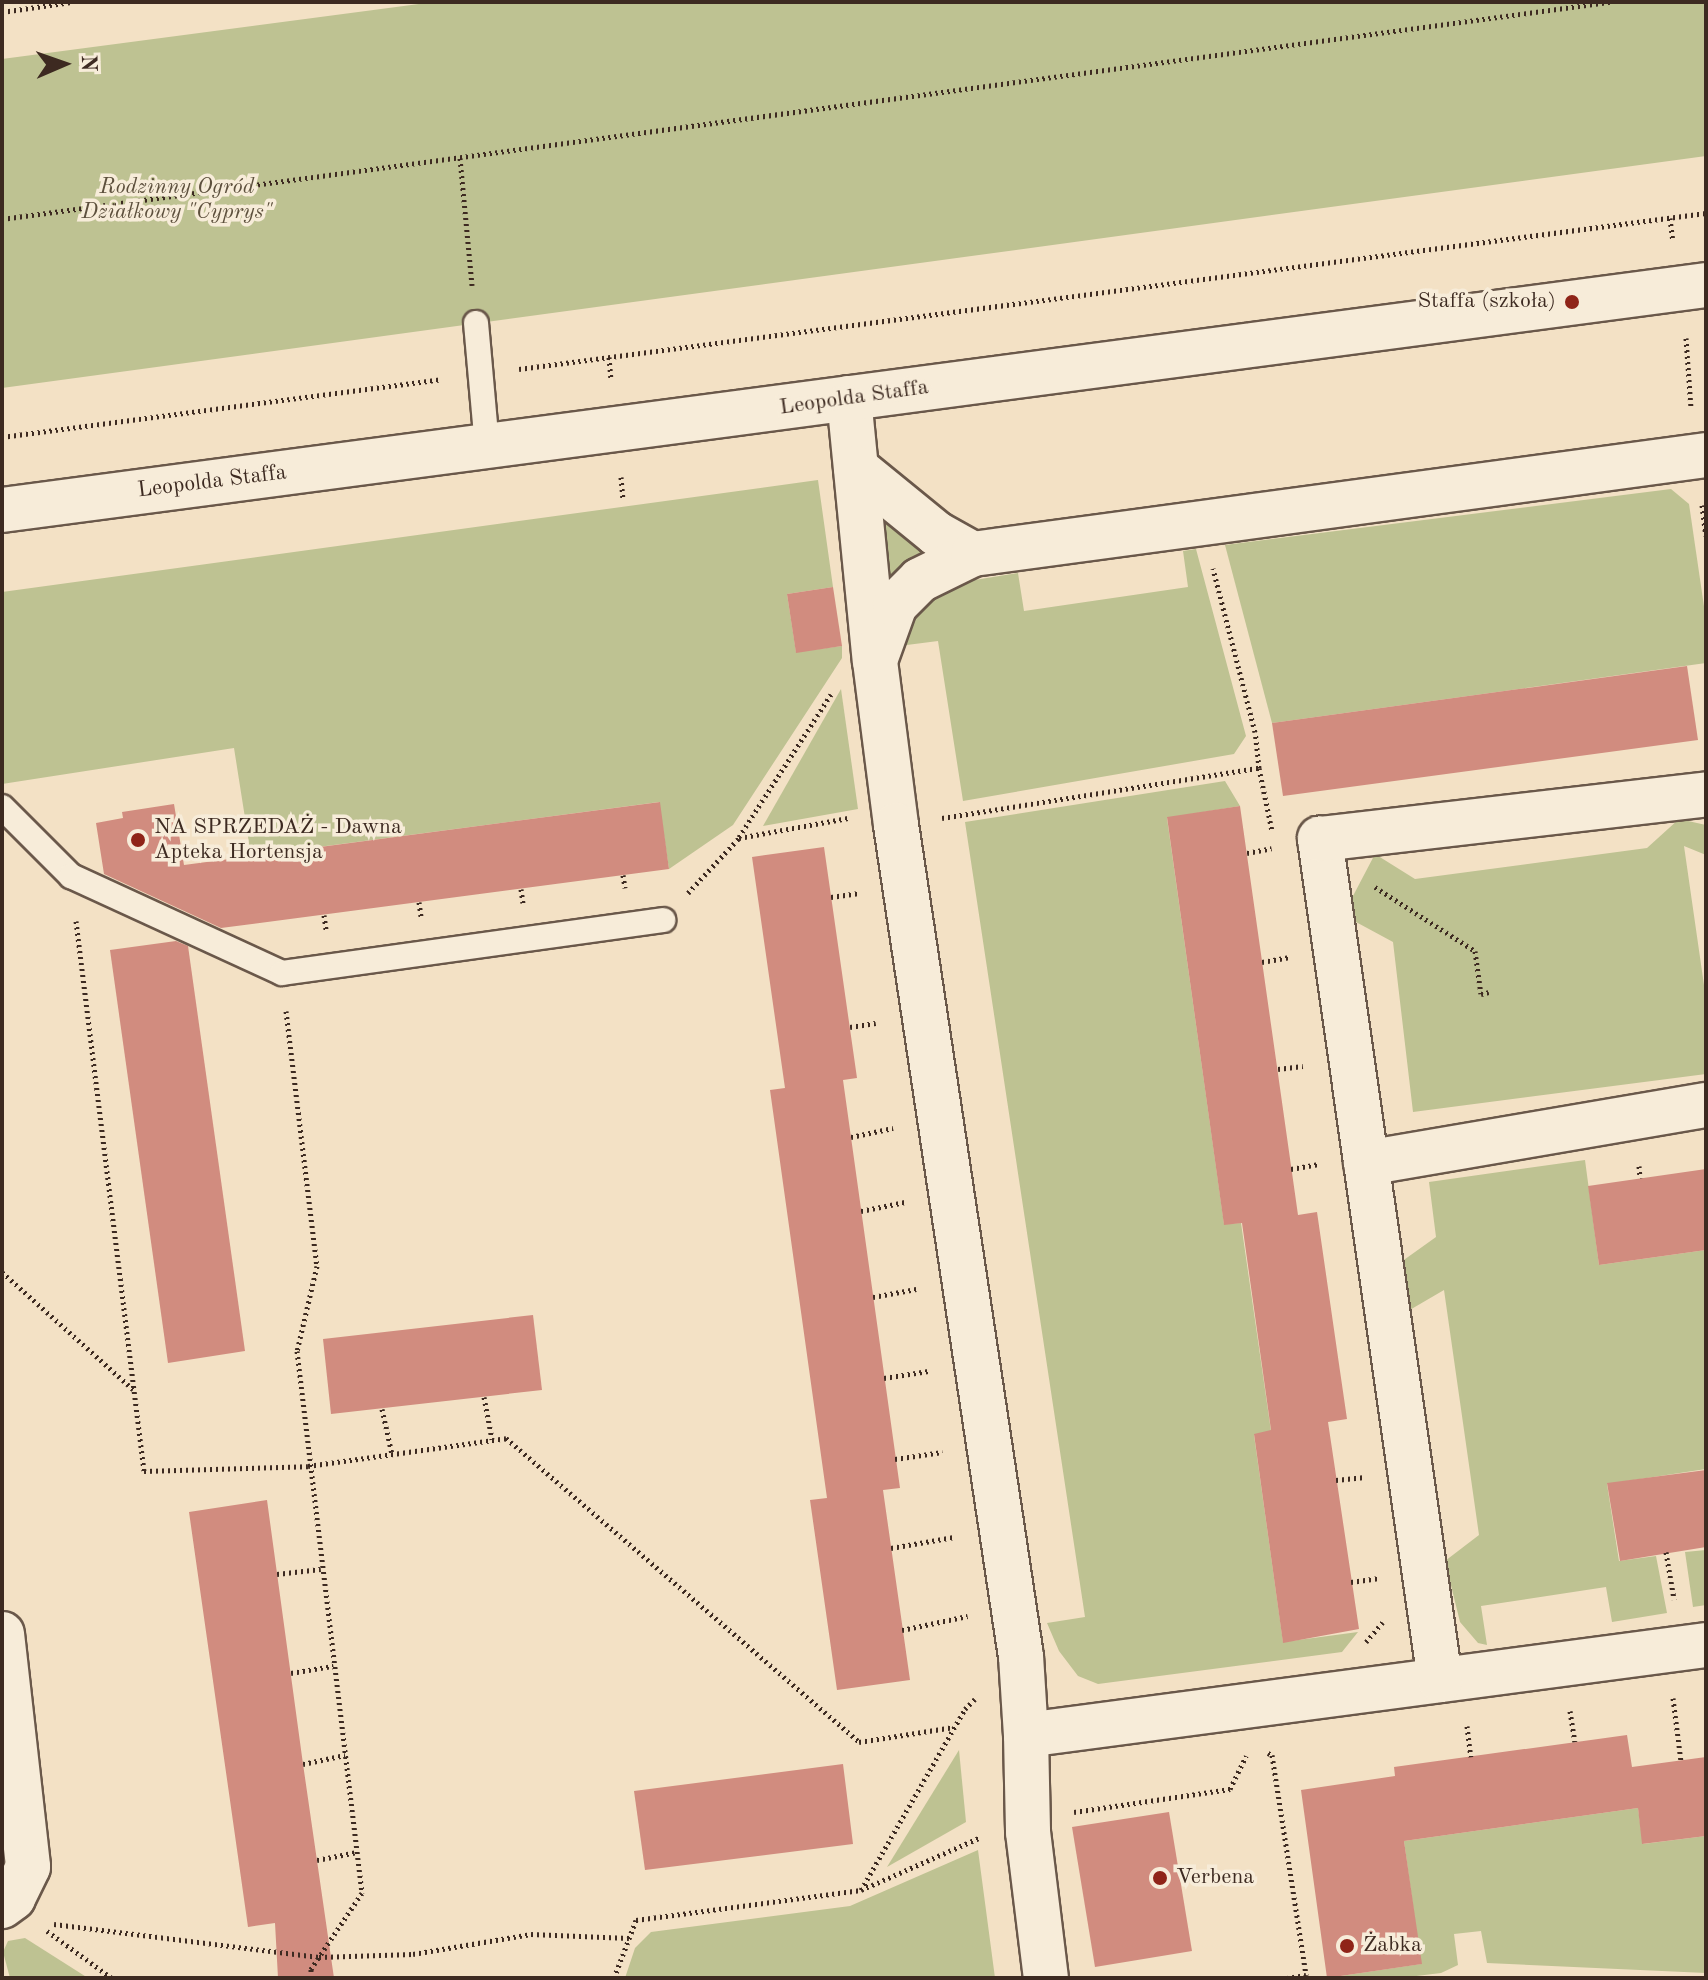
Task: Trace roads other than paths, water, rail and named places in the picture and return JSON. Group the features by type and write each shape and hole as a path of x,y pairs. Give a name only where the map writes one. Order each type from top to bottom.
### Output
{"street":[{"name":"Leopolda Staffa","path":"2,510 1693,287"},
{"path":"849,398 875,661 896,825 1021,1656 1028,1832 1046,1978"},
{"path":"875,661 895,605 920,580 973,554 1700,456"},
{"path":"856,468 916,519 973,554"},
{"path":"1440,1680 1320,839 1706,794"},
{"path":"1366,1163 1706,1105"},
{"path":"2,1634 28,1867 13,1898 2,1906"},
{"path":"1026,1735 1706,1645"}],"lane":[{"path":"476,323 487,446"},
{"path":"2,807 71,876 282,973 663,920"}],"place":[{"name":"Staffa (szkoła)","path":"1572,302"},
{"name":"NA SPRZEDAŻ - Dawna Apteka Hortensja","path":"138,840"},
{"name":"Verbena","path":"1160,1878"},
{"name":"Żabka","path":"1347,1946"}],"park label":[{"name":"Rodzinny Ogród Działkowy \"Cyprys\"","path":"177,200"}]}
